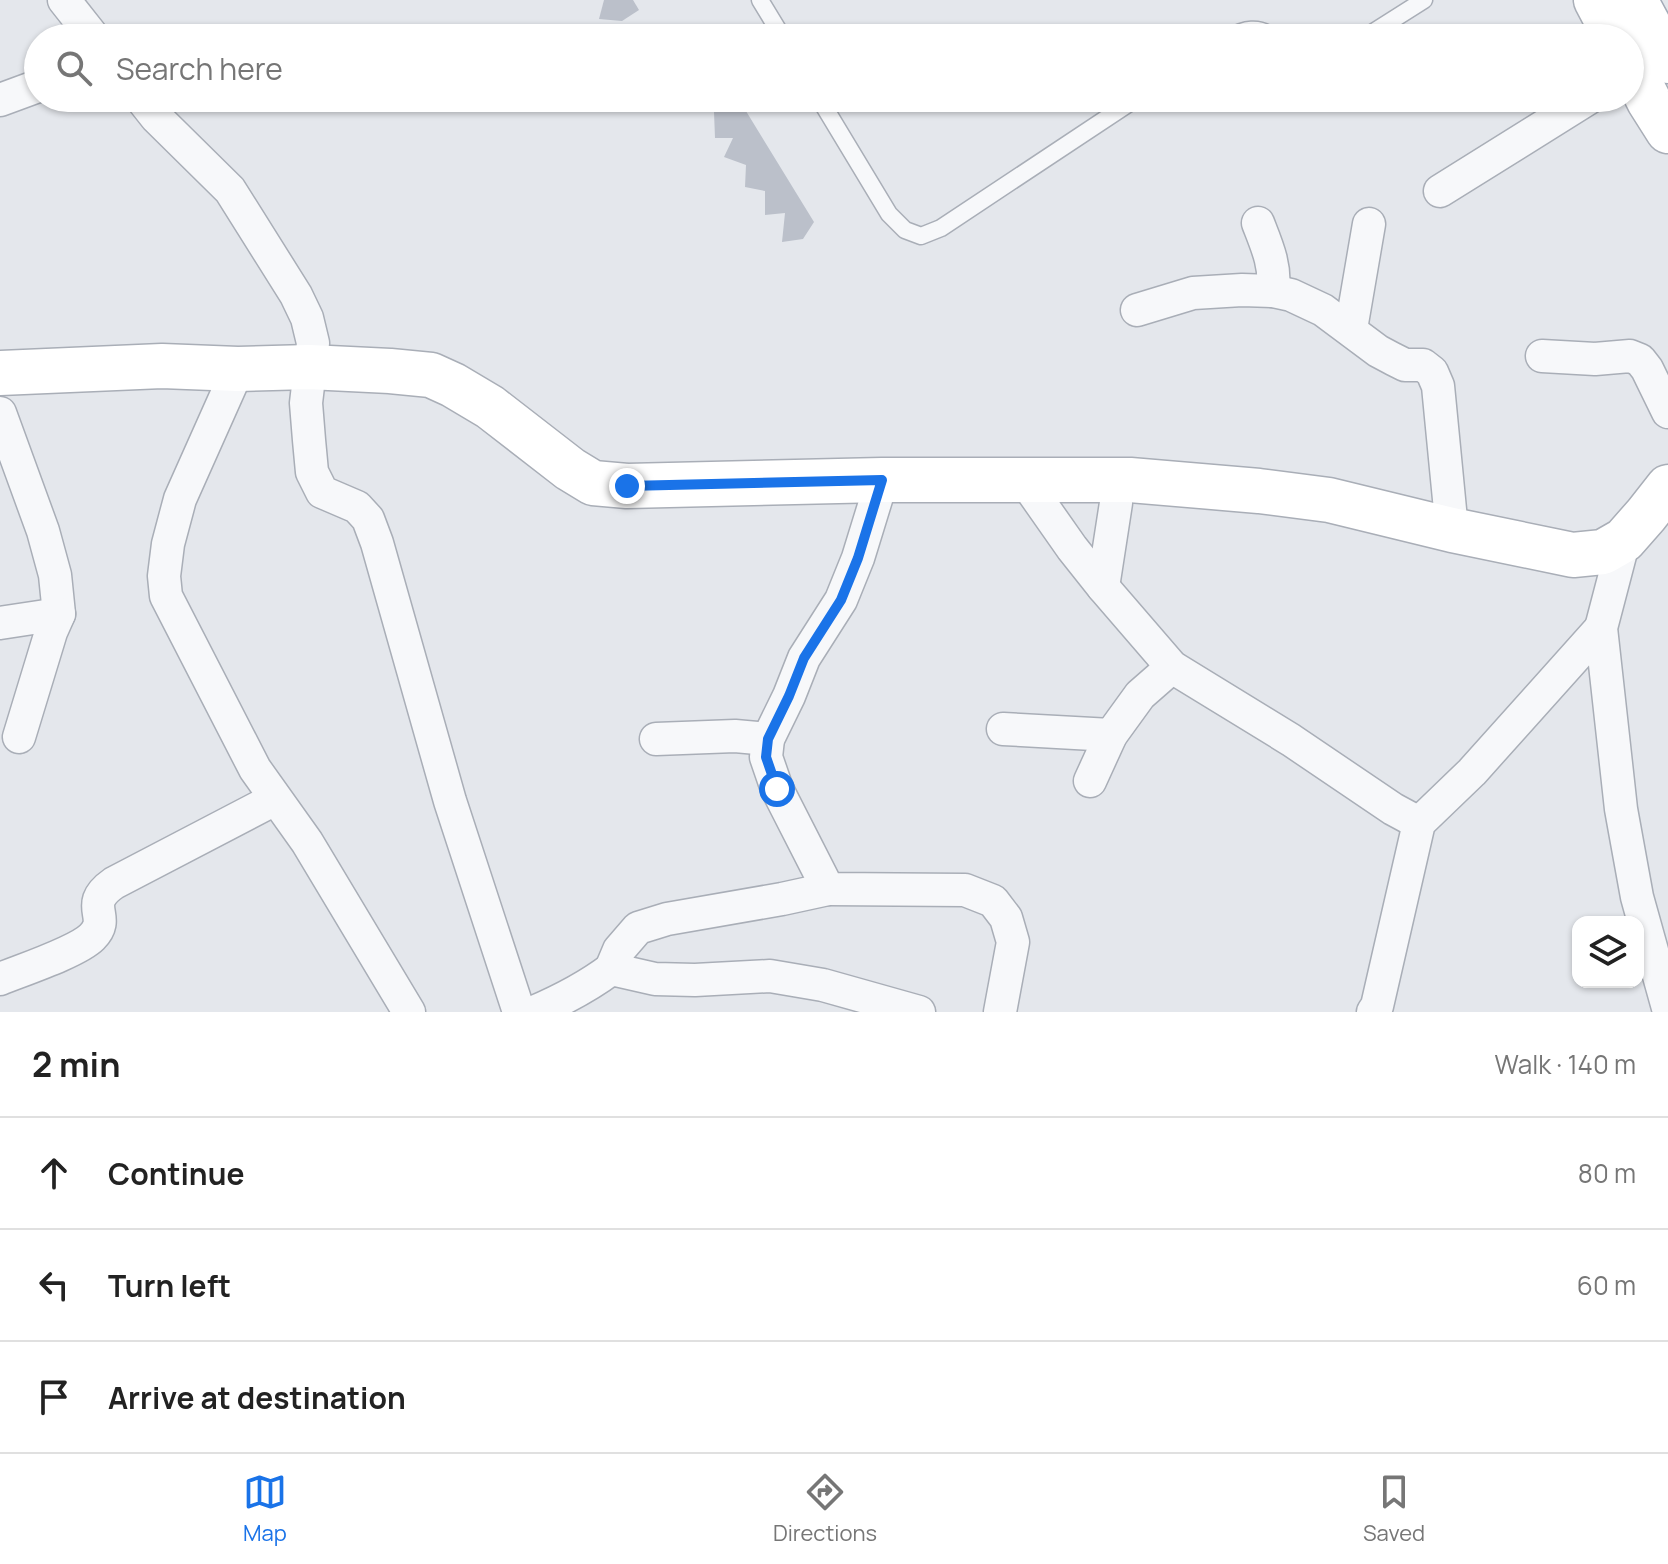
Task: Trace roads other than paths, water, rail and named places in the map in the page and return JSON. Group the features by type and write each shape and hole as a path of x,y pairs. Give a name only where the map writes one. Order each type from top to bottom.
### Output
{"street":[{"path":"64,0 83,24"},
{"path":"1596,0 1612,24"},
{"path":"1635,0 1635,24"},
{"path":"1644,86 1649,101 1668,131"},
{"path":"0,100 24,91"},
{"path":"152,112 230,190 307,318 313,343 306,403 312,472 322,492 357,507 368,519 450,801 519,1012"},
{"path":"1440,191 1567,112"},
{"path":"1258,223 1273,265 1273,291"},
{"path":"1351,329 1369,224"},
{"path":"1137,310 1193,293 1273,291 1291,295 1323,310 1378,351 1405,365 1423,365 1432,372 1438,386 1452,530"},
{"path":"1542,356 1595,359 1630,356 1640,360 1668,412"},
{"path":"0,373 162,366 238,369 309,367 431,375 490,407 593,483 627,486 882,480 1130,480 1329,500 1573,555 1603,552 1624,540 1668,487"},
{"path":"238,369 180,499 168,544 164,576 166,596 255,769 307,842 409,1012"},
{"path":"0,413 47,545 55,575 59,614 19,737"},
{"path":"828,889 777,789 766,757 768,739 804,658 841,600 858,558 882,480"},
{"path":"1025,481 1072,548 1172,667 1419,823"},
{"path":"1103,587 1116,503"},
{"path":"1624,540 1601,628 1621,809 1637,897 1668,1008"},
{"path":"0,623 59,614"},
{"path":"1373,1012 1377,1006 1419,823 1472,772 1601,628"},
{"path":"1090,781 1111,735 1140,695 1172,667"},
{"path":"1003,729 1111,735"},
{"path":"656,739 735,736 768,739"},
{"path":"0,979 75,949 93,936 101,922 97,902 101,892 114,883 275,799"},
{"path":"534,1012 561,1000 611,969 619,950 638,928 667,919 828,889 965,890 993,901 1006,918 1013,942 1000,1012"},
{"path":"611,969 655,979 770,976 823,985 919,1012"}],"lane":[{"path":"760,0 775,24"},
{"path":"1386,24 1424,0"},
{"path":"827,112 889,214 905,230 921,236 941,228 1116,112"}]}
